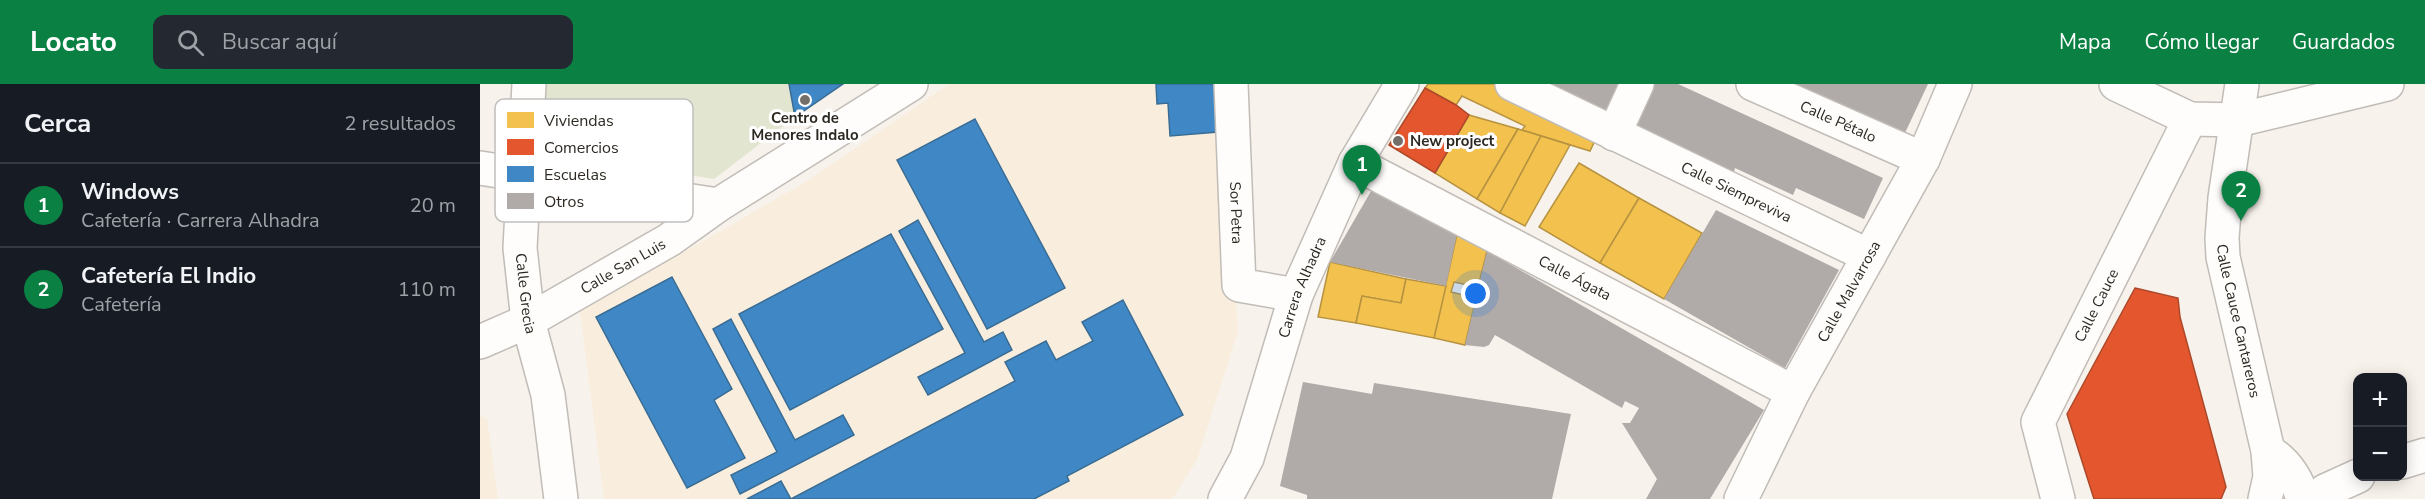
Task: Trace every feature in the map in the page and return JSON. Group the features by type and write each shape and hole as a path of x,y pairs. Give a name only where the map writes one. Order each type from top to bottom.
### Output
{"street":[{"name":"Calle Grecia","path":"528,99 529,84"},
{"name":"Calle San Luis","path":"480,342 528,321 669,240 718,205 911,84"},
{"name":"Sor Petra","path":"1231,84 1239,285 1296,295"},
{"name":"Carrera Alhadra","path":"1225,499 1247,458 1296,295 1355,163 1402,84"},
{"name":"Calle Siempreviva","path":"1512,84 1869,256"},
{"path":"1609,130 1637,84"},
{"name":"Calle Pétalo","path":"1753,84 1923,159"},
{"name":"Calle Malvarrosa","path":"1742,499 1793,392 1923,159 1955,84"},
{"path":"2116,84 2190,119 2238,120 2387,84"},
{"name":"Calle Cauce Cantareros","path":"2242,84 2224,198 2223,257 2268,451 2270,477 2265,499"},
{"name":"Calle Cauce","path":"2058,499 2038,422 2190,119"},
{"name":"Calle Ágata","path":"1355,163 1793,392"},
{"path":"480,168 495,171"},
{"path":"693,201 718,205"},
{"name":"Calle Grecia","path":"522,222 520,249 528,321 548,395 561,499"},
{"path":"2268,451 2280,458 2289,470 2298,484 2303,499"},
{"path":"2407,461 2425,455"},
{"path":"2319,499 2325,491 2353,478"}],"shaded area":[{"path":"949,84 1223,84 1238,331 1197,460 1172,499 604,499 580,312 809,180"},
{"path":"480,416 487,418 498,499 480,499"}],"green space":[{"path":"528,84 789,84 795,117 714,179 693,176 693,99 528,99"}],"building: Viviendas":[{"path":"1428,84 1499,84 1599,132 1590,151 1522,130 1525,126 1462,96 1456,105 1425,88"},
{"path":"1469,115 1518,129 1477,199 1435,173"},
{"path":"1518,129 1541,136 1500,213 1477,199"},
{"path":"1541,136 1570,145 1525,226 1500,213"},
{"path":"1579,163 1639,198 1600,263 1539,227"},
{"path":"1639,198 1702,233 1664,299 1600,263"},
{"path":"1457,234 1487,251 1478,287 1454,282 1451,292 1476,298 1465,345 1434,338"},
{"path":"1330,262 1406,279 1401,303 1362,296 1356,323 1318,317"},
{"path":"1406,279 1446,286 1434,338 1356,323 1362,296 1401,303"}],"building: Comercios":[{"path":"1425,88 1469,115 1435,173 1389,145"},
{"path":"2135,288 2178,298 2180,317 2226,487 2221,499 2094,499 2067,414"}],"building: Escuelas":[{"name":"Centro de Menores Indalo","path":"789,84 843,84 795,117"},
{"path":"1156,84 1215,84 1218,132 1170,136 1168,103 1157,104"},
{"path":"975,119 1065,288 987,329 897,160"},
{"path":"918,220 984,342 1003,332 1012,350 928,395 918,377 965,353 899,231"},
{"path":"891,234 943,329 790,410 739,314"},
{"path":"672,277 732,389 714,400 745,458 687,488 596,317"},
{"path":"1123,300 1183,415 1067,476 1069,481 1034,499 791,499 1015,381 1005,362 1046,341 1056,360 1093,341 1082,322"},
{"path":"731,319 795,440 843,415 854,435 740,494 731,475 777,452 713,329"},
{"path":"781,481 791,499 747,499"}],"building: Otros":[{"path":"1537,84 1621,84 1607,118"},
{"path":"1654,84 1678,84 1883,178 1864,219 1796,188 1793,195 1735,168 1733,176 1633,129"},
{"path":"1792,84 1928,84 1904,135"},
{"path":"1374,186 1457,234 1446,286 1330,262"},
{"path":"1716,210 1839,270 1785,368 1664,299"},
{"path":"1487,251 1764,410 1710,499 1646,499 1657,479 1622,423 1630,423 1639,408 1625,401 1622,408 1495,335 1489,345 1484,347 1465,345"},
{"path":"1303,382 1372,394 1374,383 1571,414 1552,499 1307,499 1307,495 1280,486"}],"place":[{"name":"Centro de Menores Indalo","path":"805,100"},
{"name":"New project","path":"1398,141"},
{"name":"Windows","path":"1362,195"},
{"name":"Cafetería El Indio","path":"2241,221"}]}
